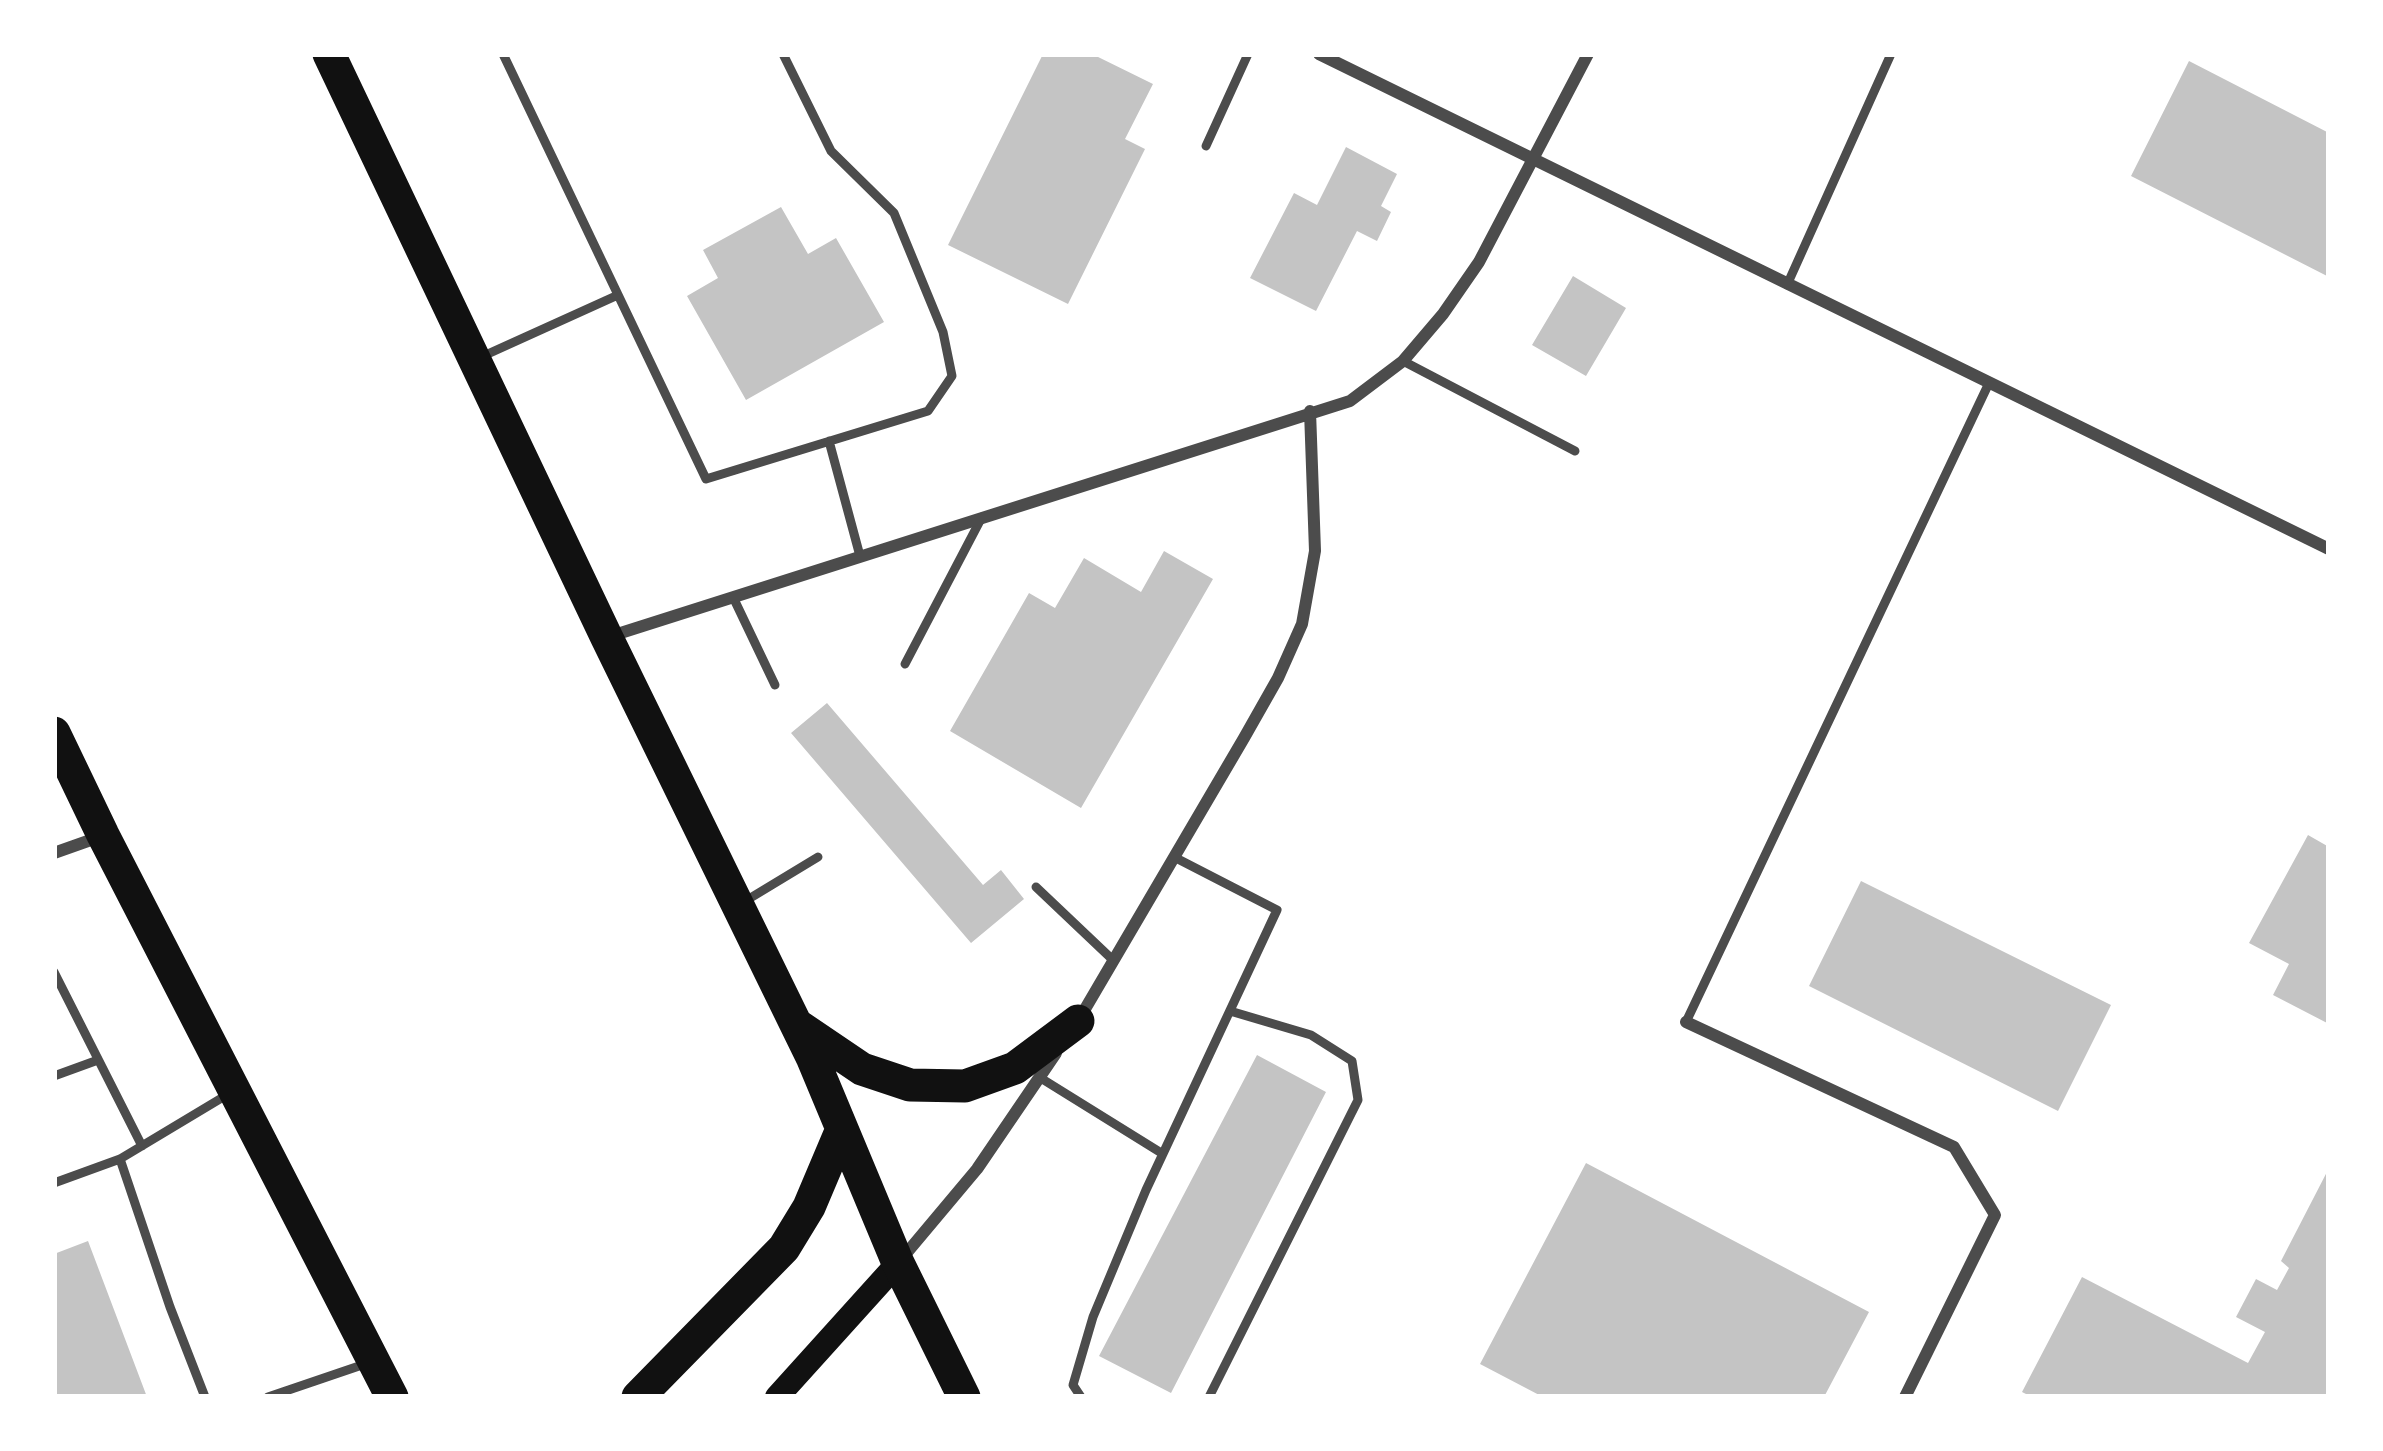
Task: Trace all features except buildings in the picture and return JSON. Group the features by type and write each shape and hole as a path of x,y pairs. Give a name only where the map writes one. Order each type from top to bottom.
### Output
{"highway":[{"path":"329,54 797,1025 898,1263 964,1397"},
{"path":"54,733 392,1397"},
{"path":"797,1025 862,1069 910,1085 964,1086 1015,1068 1078,1021"},
{"path":"638,1397 784,1248 809,1208 842,1129"}],"main road":[{"path":"777,1397 898,1263"}],"street":[{"path":"1319,54 2329,549"},
{"path":"607,638 1351,401 1402,361 1479,262 1588,54"},
{"path":"898,1263 977,1169 1078,1021 1278,678 1302,624 1315,551 1310,411"},
{"path":"54,853 103,835"},
{"path":"1686,1022 1954,1147 1965,1164 1995,1216 1905,1397"}],"lane":[{"path":"503,54 706,479 928,411 952,376 943,332 894,213 832,151 783,54"},
{"path":"1206,146 1248,54"},
{"path":"1786,286 1892,54"},
{"path":"475,360 618,295"},
{"path":"1402,361 1575,452"},
{"path":"1686,1022 1988,383"},
{"path":"829,441 860,556"},
{"path":"905,664 982,517"},
{"path":"733,597 775,685"},
{"path":"738,906 818,856"},
{"path":"1081,1397 1073,1385 1094,1317 1163,1154 1277,910 1174,857"},
{"path":"1036,886 1114,961"},
{"path":"54,972 142,1146"},
{"path":"1210,1397 1358,1100 1352,1061 1311,1035 1230,1011"},
{"path":"54,1076 98,1060"},
{"path":"1040,1077 1163,1154"},
{"path":"54,1183 120,1160 234,1090"},
{"path":"120,1160 205,1397"},
{"path":"268,1397 373,1361"}]}
